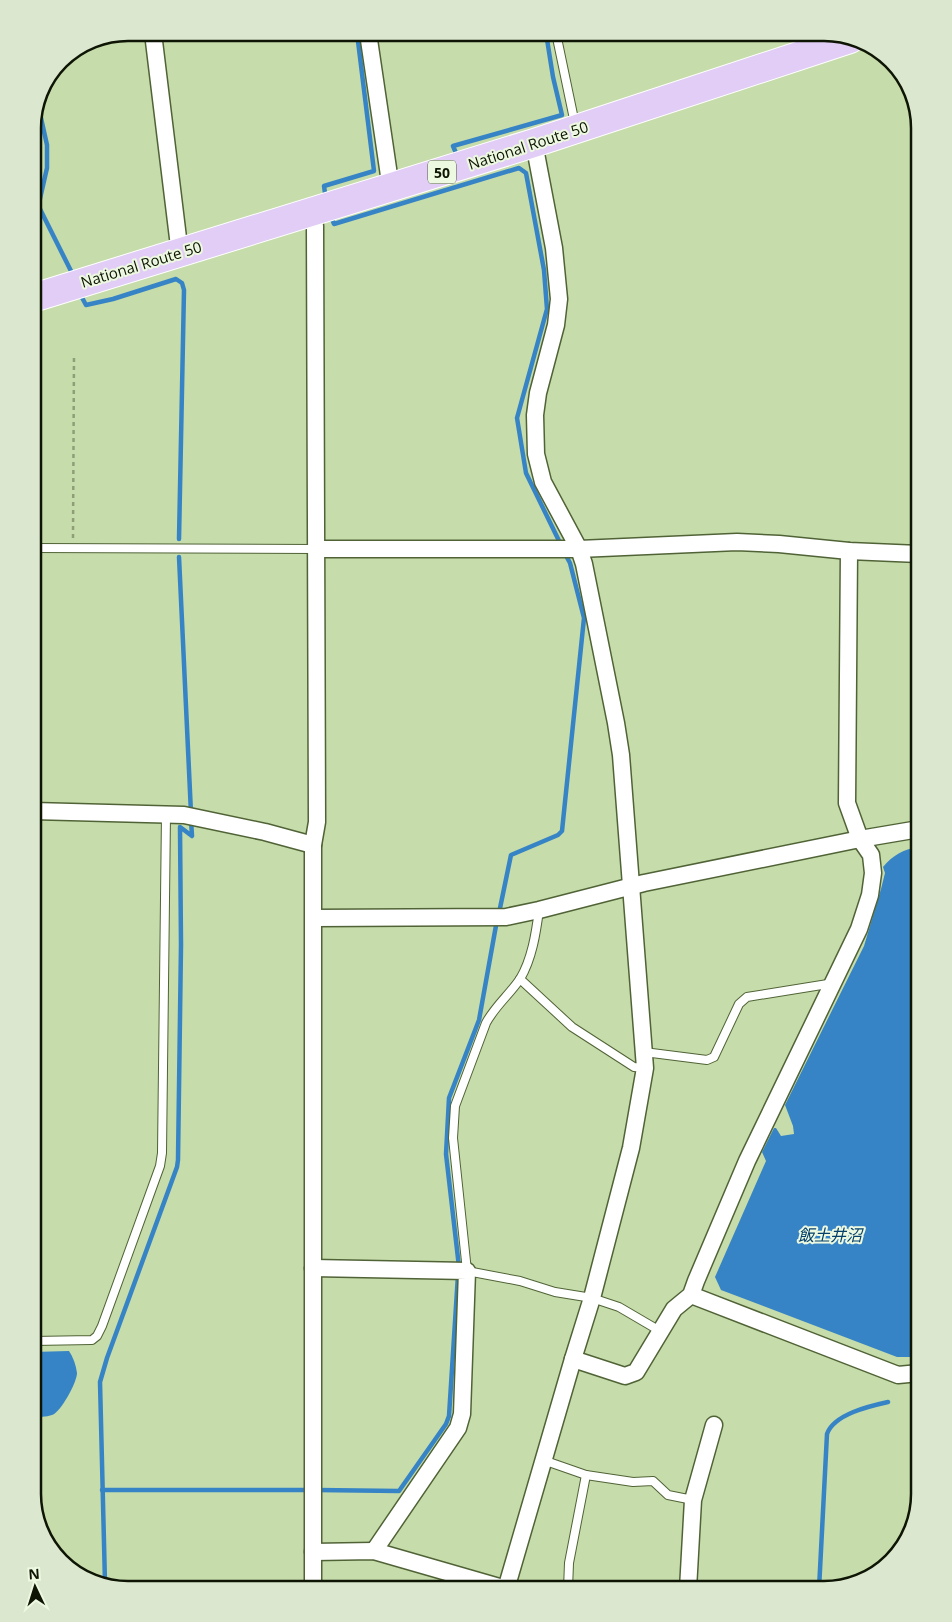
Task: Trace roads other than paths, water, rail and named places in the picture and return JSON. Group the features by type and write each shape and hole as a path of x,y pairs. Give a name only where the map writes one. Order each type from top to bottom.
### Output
{"highway":[{"name":"National Route 50","path":"41,296 534,144 839,43"}],"street":[{"path":"154,41 181,252"},
{"path":"369,41 391,189"},
{"path":"509,1581 543,1460 592,1298 630,1148 645,1060 627,817 616,723 589,584 579,549 543,482 538,466 535,415 538,393 556,325 559,299 554,248 534,144"},
{"path":"312,213 315,226 317,549 317,822 313,846 313,1581"},
{"path":"317,549 579,549 737,542 849,551 911,554"},
{"path":"573,1359 625,1376 636,1372 674,1309 691,1295 747,1161 860,929 870,895 873,873 871,855 860,839 847,803 849,551"},
{"path":"41,811 184,815 256,830 313,846"},
{"path":"314,918 490,918 506,916 539,910 653,881 911,830"},
{"path":"313,1268 467,1271 462,1414 458,1428 374,1551"},
{"path":"691,1295 898,1375 911,1374"},
{"path":"688,1581 693,1500 714,1425"},
{"path":"313,1552 374,1551 479,1581"}],"lane":[{"path":"558,41 576,129"},
{"path":"41,548 317,549"},
{"path":"41,1340 92,1340 96,1336 109,1307 160,1166 162,1153 166,814"},
{"path":"539,910 536,932 520,979 493,1011 486,1023 455,1106 453,1138 467,1271 520,1281 555,1292 592,1298 619,1307 660,1332"},
{"path":"520,979 572,1027 634,1067 645,1060 707,1060 714,1056 739,1004 747,997 824,983 834,983"},
{"path":"543,1460 586,1475 633,1482 653,1482 668,1495 693,1500"},
{"path":"568,1581 569,1563 586,1475"}],"water":[{"name":"飯土井沼","path":"911,848 911,1357 897,1357 721,1290 715,1277 766,1161 762,1152 774,1128 776,1128 781,1136 794,1134 785,1105 864,946 885,873 883,867 899,853"},
{"path":"69,1351 77,1373 68,1396 60,1408 56,1413 45,1417 41,1417 41,1352"}],"waterway":[{"path":"325,193 324,186 374,171 358,41"},
{"path":"456,153 453,146 562,115 547,41"},
{"path":"41,120 47,145 47,168 41,194"},
{"path":"332,219 334,224 519,168 526,173 544,270 547,309 517,418 526,473 561,545"},
{"path":"41,211 73,275"},
{"path":"79,292 86,305 113,299 176,279 182,283 184,290 179,539"},
{"path":"499,913 511,855 558,835 562,831 584,618 570,563 564,552"},
{"path":"179,557 191,813"},
{"path":"105,1577 100,1382 107,1358 177,1167 181,945 180,827 192,836 191,820"},
{"path":"459,1267 446,1154 449,1098 479,1020 497,920"},
{"path":"317,1490 399,1491 446,1424 449,1416 458,1275"},
{"path":"819,1581 827,1434 831,1427 845,1416 888,1402"},
{"path":"102,1490 309,1490"}]}
